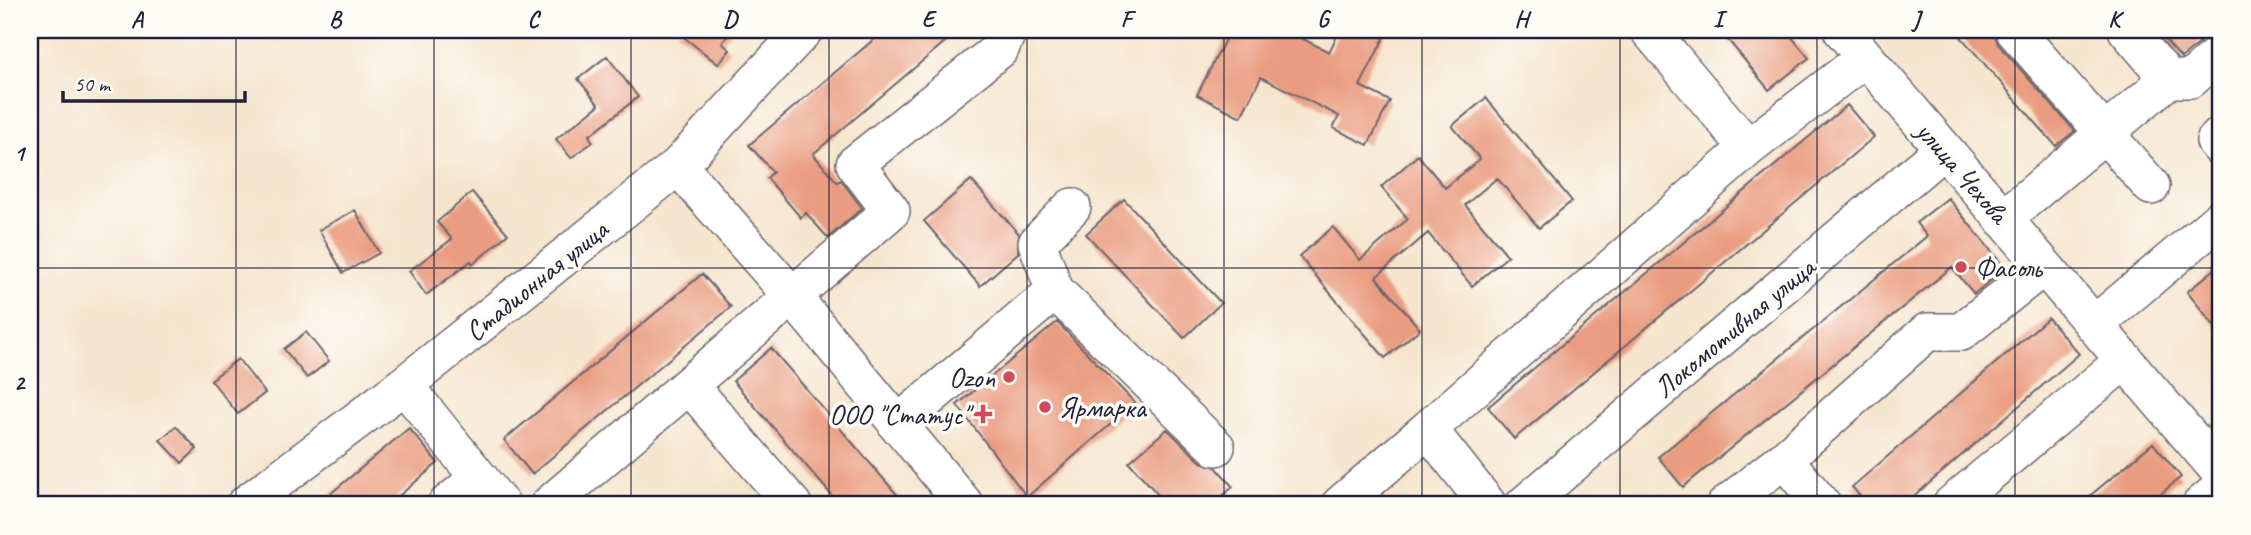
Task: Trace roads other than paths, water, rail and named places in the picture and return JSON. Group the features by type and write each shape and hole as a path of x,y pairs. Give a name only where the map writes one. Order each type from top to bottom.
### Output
{"street":[{"name":"Стадионная улица","path":"245,505 404,385 678,166 804,30"},
{"path":"549,505 891,211 855,164 1000,49 1008,30"},
{"path":"1649,30 1748,148"},
{"name":"улица Чехова","path":"1842,30 2221,473"},
{"path":"2014,30 2151,186"},
{"path":"2127,30 2169,79"},
{"path":"2003,219 2169,79 2191,79 2221,52"},
{"path":"1340,505 1748,148 1866,58"},
{"path":"2221,135 2215,141 2221,148"},
{"name":"Локомотивная улица","path":"1524,505 1944,149"},
{"path":"678,166 792,296 965,505"},
{"path":"1072,207 1037,243 1055,291 1216,447"},
{"path":"2094,325 2221,218"},
{"path":"1726,505 1784,459 1927,332 1961,332 2044,266"},
{"path":"897,425 1055,291"},
{"path":"1951,505 2125,360"},
{"path":"404,385 490,491 446,505"},
{"path":"689,385 793,505"},
{"path":"1428,429 1488,505"},
{"path":"1784,459 1822,505"},
{"path":"2201,505 2221,488"}],"place":[{"name":"Фасоль","path":"1961,267"},
{"name":"Ozon","path":"1009,377"},
{"name":"Ярмарка","path":"1045,407"},
{"name":"ООО \"Статус\"","path":"983,414"}]}
